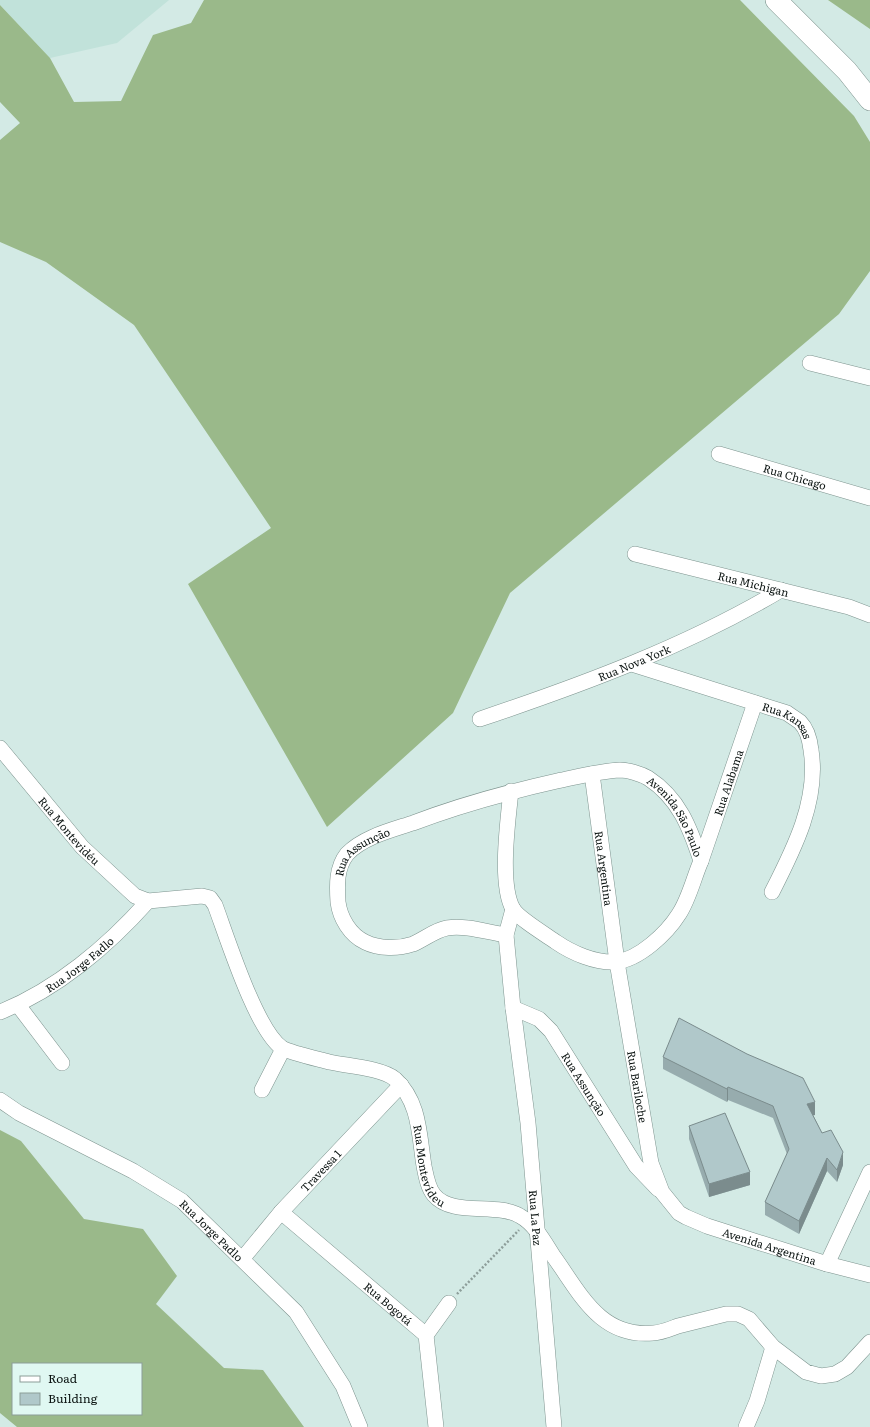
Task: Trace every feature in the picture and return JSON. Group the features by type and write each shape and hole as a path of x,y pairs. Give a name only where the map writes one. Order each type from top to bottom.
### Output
{"main road":[{"path":"776,0 847,71 870,100"}],"street":[{"path":"810,363 870,378"},
{"name":"Rua Chicago","path":"719,454 870,498"},
{"name":"Rua Michigan","path":"636,554 849,607 870,615"},
{"name":"Rua Nova York","path":"480,720 557,693 683,643 756,605 781,590"},
{"name":"Rua Kansas","path":"632,664 787,714 800,723 808,736 813,760 811,790 801,830 790,858 772,892"},
{"name":"Rua Alabama","path":"701,861 755,704"},
{"name":"Rua Montevidéu","path":"0,748 82,847 135,896 148,901"},
{"name":"Avenida São Paulo","path":"511,791 592,774 621,770 648,778 665,792 680,809 692,832 701,861 679,913 664,932 647,948 616,962"},
{"name":"Rua Argentina","path":"592,774 616,962"},
{"path":"511,791 505,845 506,879 513,909 506,935 513,1008"},
{"name":"Rua Assunção","path":"506,935 458,927 444,928 413,944 392,948 374,946 355,936 346,925 339,911 337,888 340,870 347,855 375,836 478,800 511,791"},
{"name":"Rua Montevídeu","path":"148,901 202,896 210,898 215,905 258,1016 273,1040 284,1049 320,1060 384,1073 393,1078 410,1096 415,1109 426,1178 433,1194 444,1204 498,1210 519,1215 532,1227"},
{"name":"Rua Jorge Fadlo","path":"0,1012 18,1005 74,971 148,901"},
{"path":"513,909 536,929 562,946 590,958 616,962"},
{"name":"Rua Bariloche","path":"616,962 651,1163 662,1192 673,1206"},
{"path":"18,1005 62,1063"},
{"name":"Rua Assunção","path":"513,1008 538,1019 551,1031 636,1166 662,1192"},
{"name":"Rua La Paz","path":"513,1008 528,1123 532,1227 554,1427"},
{"path":"262,1090 284,1049"},
{"name":"Travessa 1","path":"243,1258 281,1212 401,1086"},
{"name":"Rua Jorge Padlo","path":"0,1100 19,1113 159,1186 182,1201 243,1258 296,1312 344,1386 360,1427"},
{"path":"827,1264 870,1172"},
{"name":"Avenida Argentina","path":"673,1206 686,1217 707,1226 827,1264 870,1275"},
{"name":"Rua Bogotá","path":"281,1212 426,1335"},
{"path":"532,1227 582,1297 599,1317 611,1326 630,1332 653,1333 726,1314 738,1314 749,1320 773,1347 806,1372 821,1376 834,1374 847,1367 870,1342"},
{"path":"436,1427 426,1335 449,1303"},
{"path":"746,1427 757,1401 773,1347"}],"path":[{"path":"449,1303 532,1227"}],"shaded area":[{"path":"0,0 169,0 117,43 50,58 0,5"}],"green space":[{"path":"204,0 740,0 854,116 870,142 870,271 839,314 510,593 453,713 327,827 188,584 271,528 134,325 46,262 0,242 0,140 20,123 0,102 0,5 50,58 74,102 121,101 153,35 191,23"},
{"path":"828,0 870,0 870,29"},
{"path":"0,1130 21,1141 84,1219 143,1229 177,1276 156,1304 224,1368 263,1370 304,1427 17,1427 0,1413"}],"building":[{"path":"679,1018 747,1054 803,1078 815,1102 807,1104 822,1133 831,1130 843,1152 837,1170 827,1158 799,1221 765,1202 789,1149 773,1106 728,1087 727,1089 663,1057"},
{"path":"725,1113 750,1172 709,1184 689,1126"}]}
